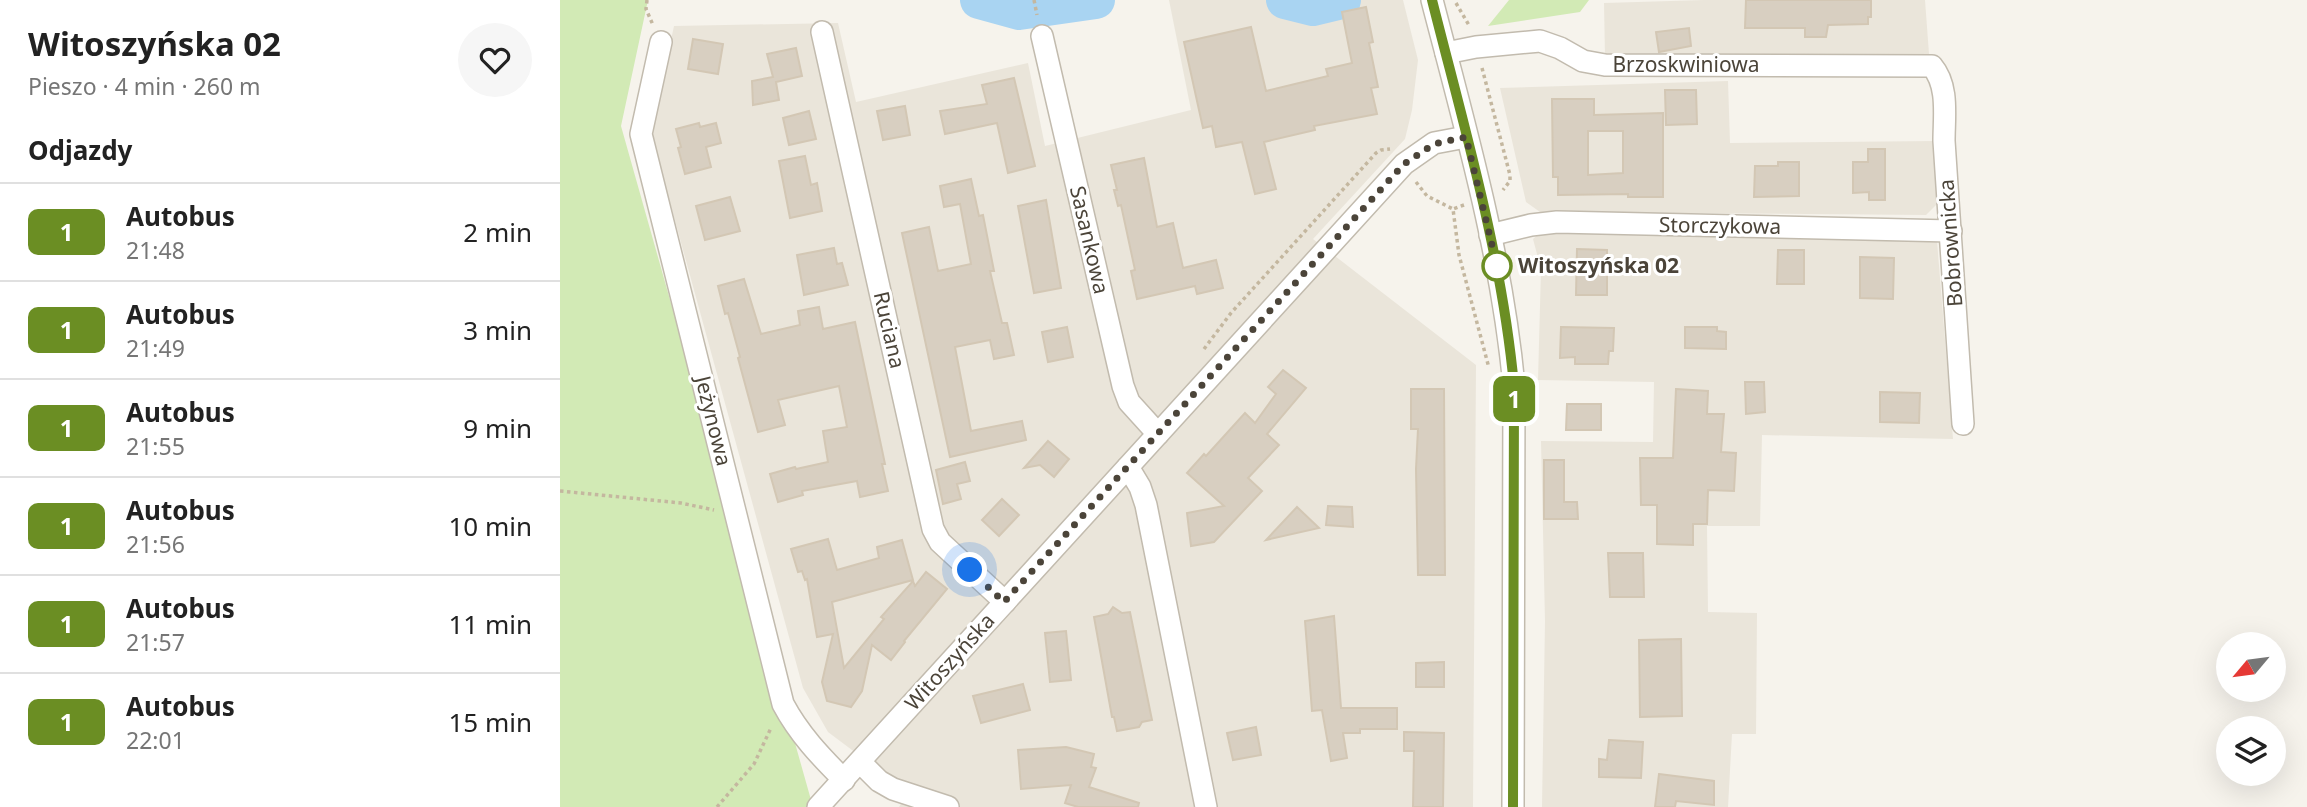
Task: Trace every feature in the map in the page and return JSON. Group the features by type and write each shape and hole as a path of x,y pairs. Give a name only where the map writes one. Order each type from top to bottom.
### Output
{"street":[{"path":"1432,0 1490,235 1507,318 1514,386 1513,807"},
{"name":"Ruciana","path":"822,32 933,529 940,542 1004,602"},
{"name":"Sasankowa","path":"1042,36 1123,386 1129,402 1158,433"},
{"name":"Brzoskwiniowa","path":"1446,53 1476,47 1540,41 1583,61 1605,65 1931,66"},
{"name":"Jeżynowa","path":"662,43 641,134 783,704 814,751 844,779"},
{"name":"Bobrownicka","path":"1931,66 1941,83 1944,103 1944,141 1963,424"},
{"name":"Witoszyńska","path":"818,807 1404,164 1434,144 1466,137"},
{"name":"Storczykowa","path":"1490,235 1557,222 1951,231"},
{"path":"1128,467 1140,487 1146,505 1206,807"},
{"path":"860,762 879,781 893,789 948,807"}],"path":[{"path":"1455,0 1470,25 1510,174 1507,187 1502,191 1453,209 1459,255 1491,374"},
{"path":"560,491 681,503 736,514"},
{"path":"717,807 754,764 783,704"}],"shaded area":[{"path":"1169,0 1403,0 1418,60 1412,110 1405,139 1313,239 1476,365 1473,807 899,807 908,792 828,732 803,688 651,133 674,26 838,23 856,102 1028,63 1045,146 1191,110"},
{"path":"1925,0 1929,54 1605,57 1604,3"},
{"path":"1728,81 1730,143 1936,141 1938,203 1926,215 1540,212 1526,202 1500,88"},
{"path":"1541,232 1937,241 1953,439 1762,435 1760,526 1707,526 1708,612 1757,613 1756,734 1732,734 1728,807 1542,807 1545,621 1541,441 1653,442 1654,382 1538,380 1541,269 1533,239"}],"green space":[{"path":"560,0 648,0 621,126 813,807 560,807"},
{"path":"1509,0 1589,0 1580,12 1488,26"}],"building":[{"path":"1746,0 1871,0 1871,17 1868,17 1868,24 1828,25 1826,37 1805,37 1805,28 1745,28"},
{"path":"1366,7 1373,42 1369,43 1378,87 1371,88 1377,114 1314,126 1315,130 1264,142 1276,189 1255,194 1242,142 1216,147 1212,126 1203,128 1184,42 1251,27 1266,91 1328,76 1326,69 1352,63 1342,12"},
{"path":"1689,28 1691,46 1659,52 1656,32"},
{"path":"693,39 723,44 718,74 688,69"},
{"path":"796,48 802,76 776,82 779,100 753,105 752,81 773,77 767,54"},
{"path":"1014,78 1035,166 1008,173 997,123 945,134 940,111 987,104 982,85"},
{"path":"1665,90 1696,90 1697,124 1666,125"},
{"path":"1552,99 1594,99 1594,115 1663,113 1663,197 1628,197 1628,194 1558,195 1558,177 1553,177","holes":["1588,131 1623,131 1623,173 1588,175"]},
{"path":"905,106 910,135 883,140 877,111"},
{"path":"809,111 816,139 789,145 783,118"},
{"path":"699,123 700,127 716,123 721,143 706,147 711,167 685,174 676,129"},
{"path":"1868,149 1885,149 1885,200 1869,200 1869,192 1853,193 1853,162 1868,162"},
{"path":"805,156 811,185 817,183 822,211 790,218 779,161"},
{"path":"1144,158 1157,227 1173,223 1183,268 1216,260 1223,288 1197,294 1195,286 1137,299 1131,271 1135,270 1121,205 1118,206 1114,190 1117,190 1111,165"},
{"path":"1778,162 1799,162 1799,196 1754,197 1755,166 1778,166"},
{"path":"971,179 979,216 983,215 994,271 990,271 1002,323 1007,323 1014,355 994,359 990,340 955,347 971,431 1022,421 1026,440 950,457 902,233 929,227 938,271 971,264 960,204 944,207 940,186"},
{"path":"730,197 740,231 705,240 696,206"},
{"path":"1046,200 1061,288 1034,293 1018,206"},
{"path":"834,248 837,264 842,263 848,285 804,295 797,255"},
{"path":"1577,249 1607,250 1607,295 1576,295"},
{"path":"1778,250 1804,250 1804,284 1777,284"},
{"path":"1860,257 1894,258 1893,299 1860,298"},
{"path":"744,279 761,334 800,325 798,311 819,307 823,329 855,322 885,464 882,464 888,491 860,497 857,481 802,491 803,495 778,502 770,474 828,462 823,431 847,427 839,386 778,400 785,425 758,432 728,313 725,314 718,286"},
{"path":"1067,327 1073,357 1048,362 1042,332"},
{"path":"1561,327 1614,328 1613,351 1609,351 1608,364 1575,364 1575,357 1560,358"},
{"path":"1685,327 1717,327 1717,331 1726,332 1726,349 1685,348"},
{"path":"1283,370 1306,388 1267,434 1279,445 1248,478 1262,491 1214,542 1191,546 1187,513 1224,506 1187,473 1245,413 1255,423 1276,394 1268,387"},
{"path":"1745,382 1764,382 1765,412 1746,414"},
{"path":"1411,389 1444,389 1445,575 1418,575 1418,429 1411,429"},
{"path":"1676,389 1708,391 1707,414 1724,414 1721,452 1736,453 1734,491 1708,490 1707,524 1693,524 1693,545 1657,544 1657,505 1641,505 1640,458 1673,458"},
{"path":"1880,392 1920,393 1919,423 1880,422"},
{"path":"1567,404 1601,404 1601,430 1566,430"},
{"path":"1048,441 1069,459 1054,477 1040,465 1024,468"},
{"path":"1544,460 1564,460 1564,502 1577,502 1578,519 1544,519"},
{"path":"965,462 970,481 957,484 961,499 943,504 936,470"},
{"path":"1002,499 1019,515 999,536 982,520"},
{"path":"1328,506 1352,507 1353,527 1326,525"},
{"path":"1297,507 1319,528 1266,540"},
{"path":"828,539 837,570 879,558 877,547 902,540 913,580 832,602 844,668 884,619 881,617 913,581 915,586 926,572 947,589 891,660 872,645 862,691 851,707 827,701 822,682 833,634 817,637 807,579 805,580 802,571 798,572 791,549"},
{"path":"1608,553 1643,553 1644,597 1610,597"},
{"path":"1113,607 1122,613 1130,612 1152,720 1142,722 1139,727 1117,731 1112,717 1094,617 1108,614"},
{"path":"1334,616 1341,708 1397,708 1397,729 1360,729 1360,733 1343,733 1347,758 1331,761 1322,710 1312,711 1305,621"},
{"path":"1066,631 1071,680 1050,682 1045,633"},
{"path":"1681,639 1682,716 1640,717 1639,640"},
{"path":"1444,662 1444,687 1416,687 1416,663"},
{"path":"1023,684 1030,710 981,723 973,696"},
{"path":"1256,727 1261,755 1233,760 1227,733"},
{"path":"1404,732 1444,733 1443,807 1413,807 1414,751 1404,751"},
{"path":"1609,740 1643,742 1641,778 1599,777 1599,759 1607,760"},
{"path":"1066,747 1094,754 1091,767 1096,768 1089,787 1139,803 1138,807 1078,807 1065,803 1071,785 1021,789 1018,750"},
{"path":"1659,774 1714,781 1714,805 1676,801 1675,807 1655,807"}],"waterway":[{"path":"979,0 1019,11 1096,0"},
{"path":"1285,0 1313,7 1342,0"}],"bus line":[{"name":"1","path":"1432,0 1501,282 1509,330 1514,386 1513,807"}],"place":[{"name":"Witoszyńska 02","path":"1497,266"}],"route":[{"path":"970,570 1004,602 1404,164 1434,144 1466,137 1497,266"}]}
